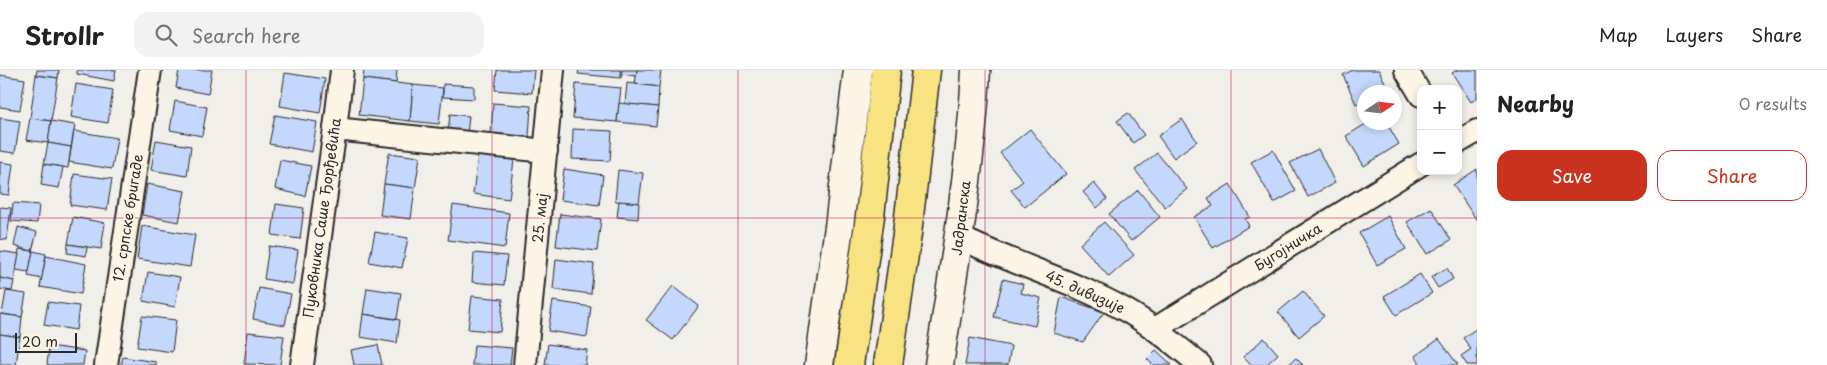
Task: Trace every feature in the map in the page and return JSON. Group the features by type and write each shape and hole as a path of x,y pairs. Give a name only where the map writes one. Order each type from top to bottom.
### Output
{"highway":[{"path":"849,365 870,216 886,70"},
{"path":"888,365 907,234 926,70"}],"main road":[{"path":"819,365 839,227 858,70"},
{"name":"Јадранска","path":"939,365 959,237 976,70"}],"street":[{"name":"12. српске бригаде","path":"106,365 150,70"},
{"name":"Пуковника Саше Ђорђевића","path":"302,365 336,129 342,70"},
{"name":"25. мај","path":"525,365 553,70"},
{"path":"1406,70 1417,88"},
{"path":"336,129 546,150"},
{"path":"1462,140 1477,131"},
{"name":"Бугојничка","path":"1155,329 1417,166"},
{"name":"45. дивизије","path":"959,237 1100,297 1127,311 1155,329 1200,365"}],"building":[{"path":"37,70 59,70 58,78 36,75"},
{"path":"77,70 116,70 114,81 77,74"},
{"path":"179,70 212,70 208,94 176,88"},
{"path":"364,70 397,70 396,83 363,79"},
{"path":"497,70 534,70 532,93 495,90"},
{"path":"579,70 621,70 621,78 578,74"},
{"path":"622,70 637,70 636,76 621,74"},
{"path":"637,70 661,70 659,87 635,84"},
{"path":"1353,70 1379,70 1386,85 1357,85 1356,104 1343,75"},
{"path":"1457,70 1477,70 1477,98 1471,102 1462,88 1462,85 1460,85 1452,73"},
{"path":"285,73 325,79 320,113 280,106"},
{"path":"0,75 25,79 20,110 0,107"},
{"path":"36,75 58,78 51,121 30,118"},
{"path":"363,79 413,85 410,121 359,115"},
{"path":"627,83 659,87 658,107 625,104"},
{"path":"76,84 113,90 108,123 71,117"},
{"path":"443,84 474,86 474,99 443,97"},
{"path":"576,84 621,88 617,122 573,118"},
{"path":"413,85 443,88 439,124 410,121"},
{"path":"175,101 207,107 202,136 170,130"},
{"path":"493,103 531,106 529,137 491,134"},
{"path":"619,103 658,107 656,126 617,122"},
{"path":"1128,113 1144,135 1133,143 1117,121"},
{"path":"450,114 469,116 467,135 448,133"},
{"path":"275,115 317,122 312,152 269,144"},
{"path":"0,118 20,121 15,153 0,151"},
{"path":"30,118 51,121 48,143 26,140"},
{"path":"1182,119 1197,141 1174,158 1158,136"},
{"path":"51,121 75,125 71,147 48,143"},
{"path":"573,129 612,131 610,161 572,159"},
{"path":"1030,129 1066,174 1025,207 1011,190 1023,181 1000,153"},
{"path":"1357,129 1391,130 1399,144 1364,166 1346,136"},
{"path":"74,131 117,138 112,169 69,162"},
{"path":"156,140 191,146 187,176 151,170"},
{"path":"48,143 71,147 68,168 44,164"},
{"path":"1318,149 1335,183 1308,197 1290,163"},
{"path":"1273,150 1296,191 1274,203 1251,162"},
{"path":"389,153 420,157 415,188 384,184"},
{"path":"1157,153 1187,189 1165,207 1135,170"},
{"path":"478,155 514,160 509,199 473,194"},
{"path":"280,160 311,166 305,196 275,189"},
{"path":"0,162 13,164 9,195 0,194"},
{"path":"44,164 63,167 59,188 41,185"},
{"path":"564,169 603,175 599,205 560,200"},
{"path":"1477,169 1477,219 1476,219 1453,185"},
{"path":"618,170 643,173 639,203 615,201"},
{"path":"74,174 112,179 107,210 70,205"},
{"path":"1094,183 1107,199 1097,208 1083,192"},
{"path":"147,184 185,191 179,222 142,215"},
{"path":"384,184 415,188 411,219 380,215"},
{"path":"1230,184 1250,217 1245,219 1249,226 1213,248 1194,217 1213,206 1208,198"},
{"path":"1138,190 1160,217 1131,241 1109,214"},
{"path":"619,201 639,203 638,219 617,217"},
{"path":"13,203 39,205 37,223 11,221"},
{"path":"276,204 304,208 300,239 272,235"},
{"path":"453,205 509,213 505,248 448,240"},
{"path":"0,207 11,208 7,240 0,239"},
{"path":"1431,208 1451,240 1427,254 1407,222"},
{"path":"560,214 601,219 597,251 556,246"},
{"path":"1388,216 1406,249 1377,265 1359,233"},
{"path":"73,217 105,223 101,249 68,244"},
{"path":"1104,222 1134,255 1109,277 1080,244"},
{"path":"142,226 195,235 190,267 137,259"},
{"path":"18,227 37,232 32,251 14,246"},
{"path":"375,232 408,238 402,268 369,262"},
{"path":"68,244 87,247 86,256 67,253"},
{"path":"269,246 298,250 293,284 264,279"},
{"path":"19,249 33,251 29,272 16,270"},
{"path":"0,251 19,254 14,281 0,278"},
{"path":"33,251 46,254 42,279 28,276"},
{"path":"474,253 507,256 504,285 472,282"},
{"path":"46,256 86,264 81,294 40,287"},
{"path":"556,259 594,264 591,294 553,289"},
{"path":"1447,268 1453,279 1438,288 1431,277"},
{"path":"148,272 180,277 175,307 143,301"},
{"path":"1420,274 1432,293 1396,315 1384,296"},
{"path":"0,278 14,281 12,291 0,289"},
{"path":"1003,279 1023,284 1021,293 1041,298 1035,326 994,317"},
{"path":"673,286 699,306 673,340 646,320"},
{"path":"259,288 291,294 285,325 253,319"},
{"path":"367,288 401,293 397,319 363,314"},
{"path":"6,291 26,294 22,317 2,314"},
{"path":"1303,291 1324,316 1299,337 1278,312"},
{"path":"472,296 503,299 500,332 468,329"},
{"path":"1061,297 1104,312 1083,342 1054,333"},
{"path":"553,301 591,307 587,337 548,331"},
{"path":"48,302 79,306 76,330 44,325"},
{"path":"0,314 22,317 20,337 0,334"},
{"path":"363,314 400,320 397,343 360,337"},
{"path":"142,316 176,320 172,352 137,347"},
{"path":"1477,328 1477,365 1467,365 1461,356 1471,349 1463,338"},
{"path":"248,332 284,336 280,365 244,364"},
{"path":"0,334 20,337 16,365 0,365"},
{"path":"970,338 1011,346 1008,365 965,365"},
{"path":"1264,338 1278,354 1266,365 1251,365 1243,357"},
{"path":"1439,339 1458,365 1421,365 1415,356"},
{"path":"548,344 587,350 585,365 545,365"},
{"path":"378,345 382,365 354,365 351,350"},
{"path":"474,345 512,348 510,365 472,365"},
{"path":"49,346 85,351 83,365 47,365"},
{"path":"1156,350 1172,365 1153,365 1147,359"},
{"path":"123,357 156,362 156,365 121,365"},
{"path":"1296,358 1303,365 1288,365"}]}
